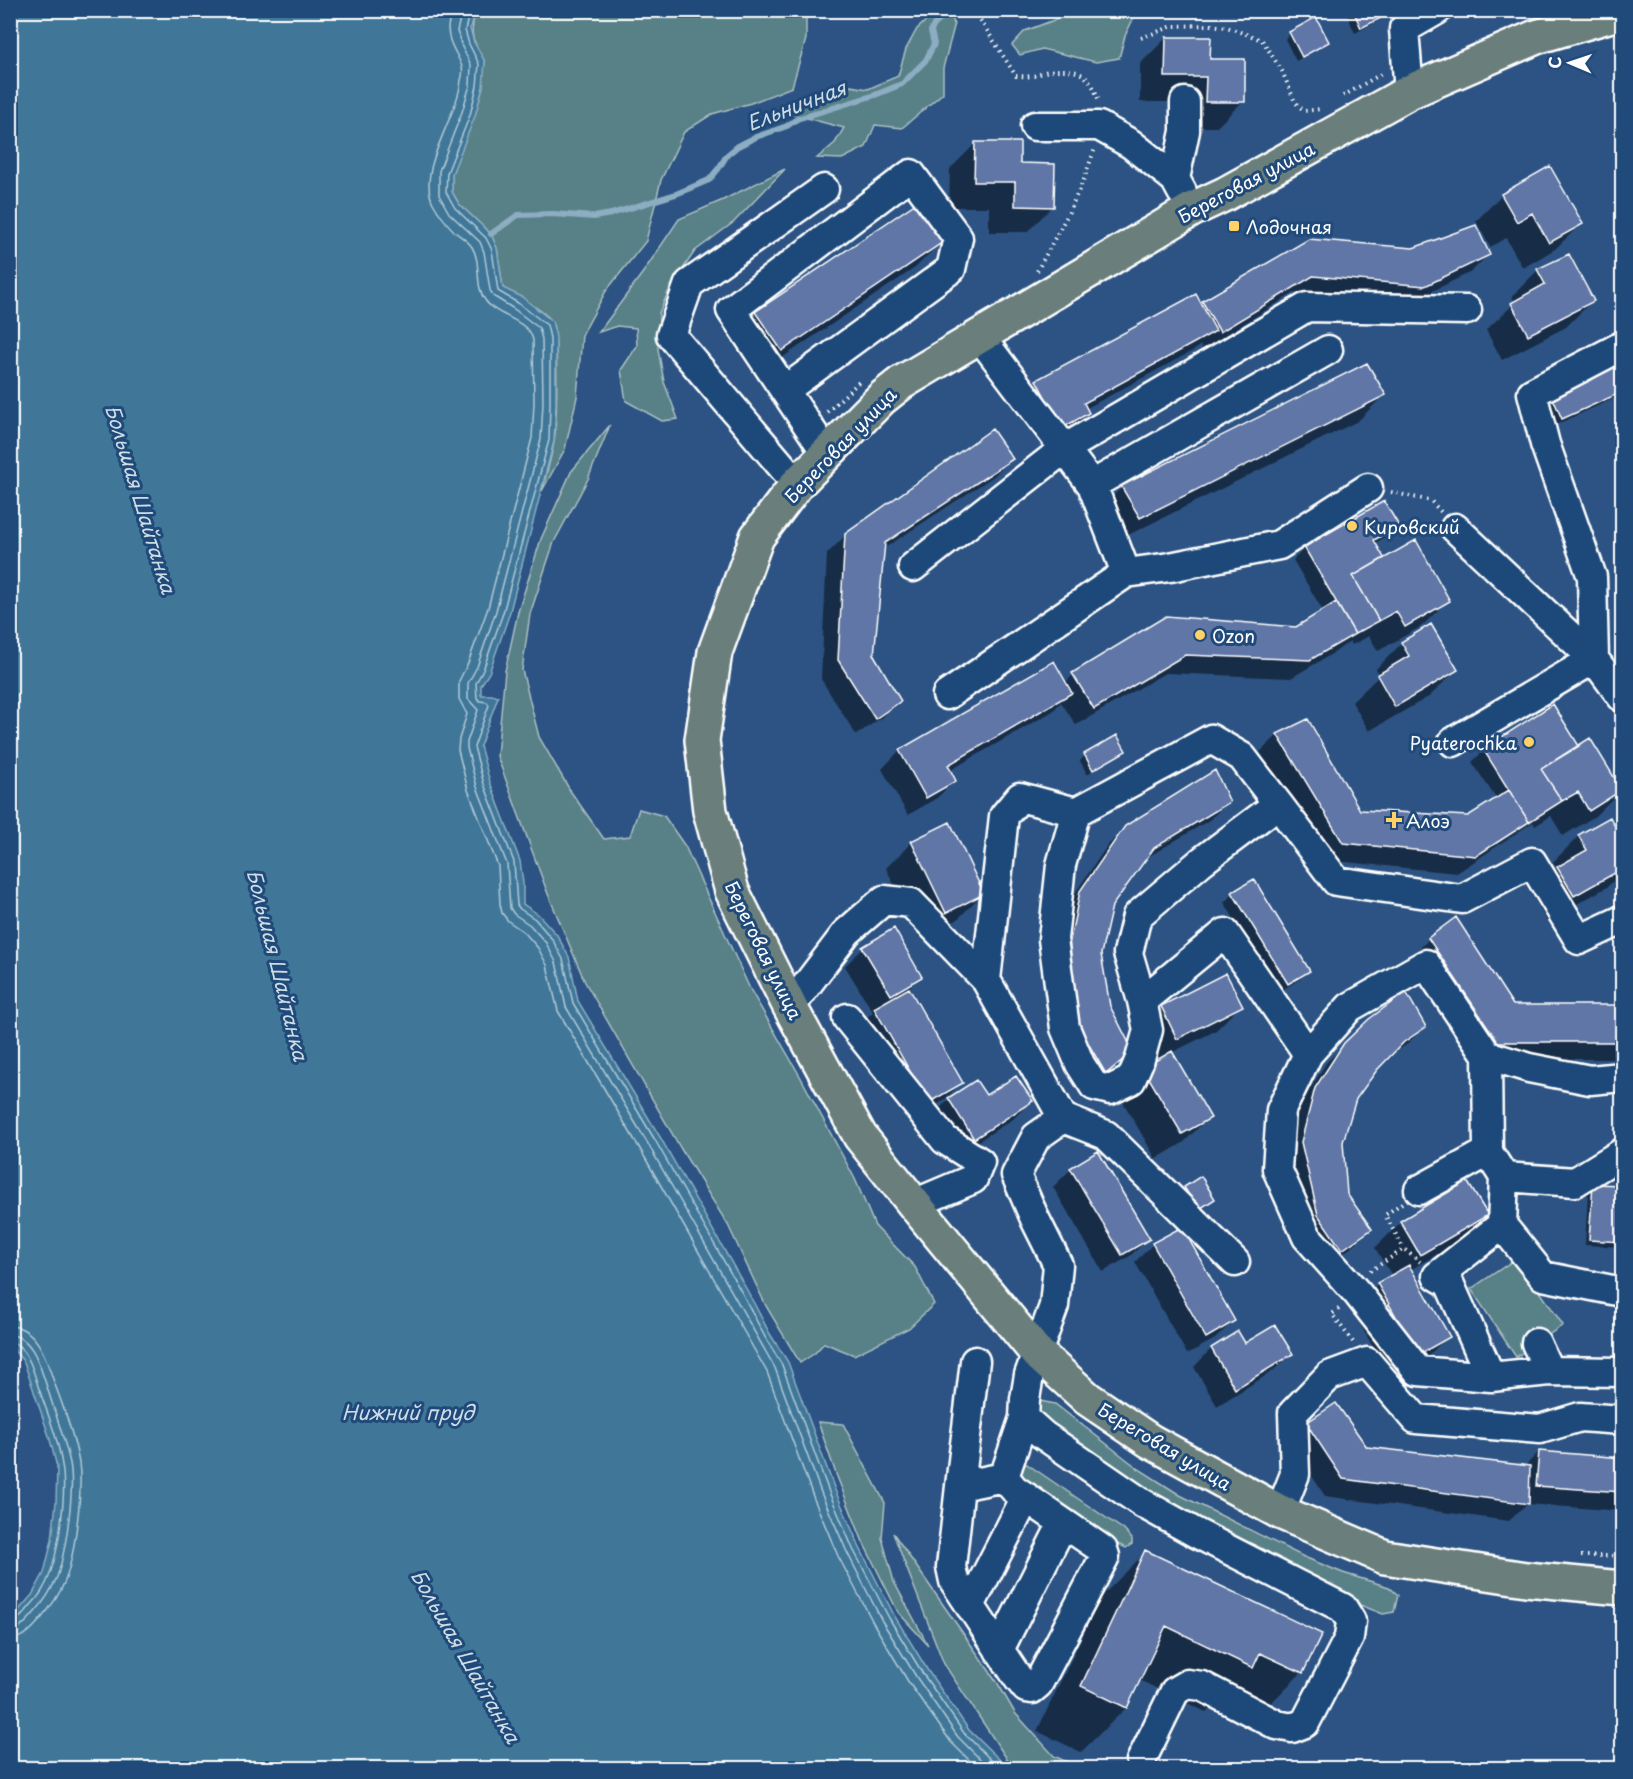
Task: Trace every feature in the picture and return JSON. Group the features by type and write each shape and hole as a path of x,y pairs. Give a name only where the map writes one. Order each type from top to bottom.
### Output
{"main road":[{"name":"Береговая улица","path":"1623,12 1536,37 1408,79 1225,194 1193,209 1079,276 888,393 797,484 757,537 715,652 702,740 710,811 732,891 790,1007 860,1136 1036,1352 1088,1399 1142,1435 1280,1512 1386,1557 1526,1579 1623,1588"}],"street":[{"path":"1408,79 1404,29 1437,10"},
{"path":"1174,179 1185,131 1185,102"},
{"path":"1035,126 1099,126 1131,144 1174,179 1193,209"},
{"path":"785,390 951,269 958,237 911,174 731,310 827,454"},
{"path":"797,484 671,335 689,284 824,189"},
{"path":"913,567 1064,449 1307,307 1467,310"},
{"path":"980,337 1092,485 1126,573"},
{"path":"1594,660 1592,577 1545,444 1532,393 1623,346"},
{"path":"1092,485 1328,350"},
{"path":"947,695 1126,573 1170,567 1279,545 1368,488"},
{"path":"1455,528 1594,660 1623,697"},
{"path":"1453,742 1594,660"},
{"path":"986,980 1004,816 1020,797 1076,812 1210,739 1242,757 1336,881 1462,899 1532,862 1579,940 1623,920"},
{"path":"1076,812 1061,866 1053,939 1065,1028 1080,1064 1094,1086 1110,1090 1131,1080 1148,1030 1128,953 1137,916 1202,861 1278,804"},
{"path":"790,1007 847,932 884,900 912,903 986,980 1063,1118 1106,1135 1235,1262"},
{"path":"1142,1000 1225,933 1308,1054"},
{"path":"1623,1292 1543,1276 1502,1225 1504,1177 1488,1152 1487,1055 1426,964 1350,1007 1308,1054 1281,1110 1277,1169 1306,1237 1358,1294 1418,1371 1491,1377 1549,1371 1623,1372"},
{"path":"847,1018 945,1140 980,1162 973,1179 914,1204"},
{"path":"1487,1055 1529,1068 1590,1080 1623,1077"},
{"path":"1004,1477 1024,1418 1024,1399 1029,1375 1054,1306 1058,1265 1016,1175 1036,1137 1063,1118"},
{"path":"1419,1190 1488,1152"},
{"path":"1504,1177 1575,1182 1623,1153"},
{"path":"1491,1377 1449,1283 1437,1276 1502,1225"},
{"path":"1536,1343 1549,1371"},
{"path":"975,1361 951,1567 954,1581 999,1650 1026,1688 1032,1689 1038,1684 1104,1556 1103,1550 1014,1489 1004,1477"},
{"path":"1280,1512 1295,1474 1293,1413 1329,1376 1367,1362 1416,1419 1540,1430 1580,1417 1623,1420"},
{"path":"1024,1418 1042,1435 1142,1503 1343,1608 1351,1622 1349,1638 1305,1723 1292,1728 1277,1725 1202,1686 1187,1684 1175,1691 1141,1761"},
{"path":"960,1486 1004,1477"},
{"path":"970,1606 1026,1497"},
{"path":"999,1650 1064,1523"}],"path":[{"path":"974,10 1016,76 1031,76 1047,71 1071,69 1087,76 1095,90 1100,107 1096,145 1084,179 1067,216 1033,278"},
{"path":"1141,38 1173,26 1227,27 1262,40 1282,71 1295,102 1304,111 1319,110 1329,104"},
{"path":"1339,98 1389,69 1408,79"},
{"path":"1368,488 1431,501 1455,528"},
{"path":"1419,1190 1385,1215 1404,1249 1437,1276"},
{"path":"1370,1272 1404,1249"},
{"path":"1332,1314 1367,1362"},
{"path":"1571,1556 1623,1556"}],"green space":[{"path":"488,10 806,11 806,39 792,87 751,103 712,114 684,132 661,180 646,241 606,291 582,335 577,397 565,449 542,491 554,442 556,417 556,344 552,322 537,308 503,288 497,248 491,234 459,204 452,192 452,174 485,62 472,35 473,23 475,15"},
{"path":"938,10 952,11 954,27 943,68 943,93 902,128 875,125 866,147 842,159 817,158 835,143 844,128 784,112 818,96 851,86 868,89 898,76 906,49 917,29"},
{"path":"1064,11 1148,11 1135,15 1125,36 1119,58 1096,62 1042,49 1020,55 1012,45 1025,31 1054,20"},
{"path":"785,169 734,222 695,251 670,288 659,313 658,349 664,382 678,419 662,421 626,401 621,370 637,346 636,328 617,326 599,332 679,219"},
{"path":"610,425 588,479 554,542 530,614 522,670 539,737 571,792 604,839 630,836 639,809 664,816 685,846 750,989 855,1179 875,1226 915,1267 934,1304 909,1328 854,1355 824,1343 815,1353 800,1363 766,1306 728,1225 681,1149 585,982 548,894 497,756 505,671 518,612 541,539 571,472"},
{"path":"1517,1258 1563,1325 1516,1357 1471,1289"},
{"path":"1040,1401 1055,1404 1139,1469 1180,1495 1304,1557 1343,1573 1389,1587 1398,1595 1394,1612 1383,1614 1355,1603 1226,1541 1039,1421 1036,1407"},
{"path":"818,1422 843,1424 885,1503 882,1538 894,1582 928,1645 898,1612 863,1542"},
{"path":"1027,1464 1124,1530 1132,1539 1132,1544 1126,1548 1109,1540 1020,1478 1018,1471 1021,1466"},
{"path":"893,1533 997,1682 1015,1713 1054,1756 1080,1768 1013,1768 944,1664"}],"water":[{"name":"Нижний пруд","path":"11,10 488,11 475,15 470,29 485,62 483,87 475,116 452,174 452,192 459,204 491,234 497,248 503,288 522,297 552,321 556,337 554,441 509,615 489,673 481,685 481,695 498,697 480,746 490,782 520,861 523,904 539,915 557,935 569,957 578,1001 660,1137 770,1334 788,1362 835,1490 859,1546 894,1615 928,1671 969,1730 1001,1761 1004,1768 11,1768 11,1619 32,1595 44,1573 52,1540 57,1467 24,1362 10,1346"}],"building":[{"path":"1353,10 1380,10 1383,17 1361,28"},
{"path":"1316,17 1329,42 1302,57 1289,32"},
{"path":"1166,37 1211,37 1210,59 1245,59 1245,102 1205,102 1206,77 1165,77"},
{"path":"975,142 1020,142 1020,163 1055,164 1054,207 1015,206 1015,182 974,182"},
{"path":"1550,166 1583,224 1549,243 1532,213 1517,222 1501,194"},
{"path":"916,203 943,242 782,351 755,312"},
{"path":"1476,225 1490,255 1425,286 1313,276 1220,332 1202,301 1309,239 1413,248"},
{"path":"1569,254 1594,301 1528,335 1511,303 1545,284 1537,269"},
{"path":"1196,294 1216,331 1084,403 1089,413 1062,428 1036,380"},
{"path":"1622,362 1622,392 1562,419 1551,394"},
{"path":"1367,363 1386,395 1140,518 1121,486"},
{"path":"992,429 1013,459 885,543 874,655 901,701 875,719 838,660 845,534"},
{"path":"1384,501 1399,526 1374,540 1384,558 1353,576 1379,621 1355,634 1304,547"},
{"path":"1416,540 1450,601 1405,627 1396,611 1379,621 1353,576"},
{"path":"1336,602 1355,634 1310,660 1185,655 1094,709 1072,673 1166,616 1296,627"},
{"path":"1431,624 1458,670 1395,707 1377,675 1409,656 1401,642"},
{"path":"1054,661 1072,693 948,765 956,781 926,798 899,750"},
{"path":"1553,704 1579,746 1541,769 1562,801 1529,822 1483,749"},
{"path":"1308,719 1360,810 1468,816 1509,790 1529,822 1476,856 1343,843 1277,734"},
{"path":"1117,735 1126,751 1093,770 1084,754"},
{"path":"1590,738 1622,790 1589,811 1578,792 1562,801 1541,769"},
{"path":"1215,770 1230,802 1154,848 1112,906 1101,954 1110,1006 1133,1051 1106,1074 1072,1016 1067,955 1080,891 1125,826"},
{"path":"1610,817 1622,840 1622,869 1574,896 1557,867 1587,850 1578,835"},
{"path":"950,822 984,894 946,913 911,841"},
{"path":"1254,879 1310,971 1288,984 1232,892"},
{"path":"1456,917 1513,1005 1619,1005 1622,1003 1622,1042 1498,1042 1428,938"},
{"path":"894,928 922,977 891,995 862,947"},
{"path":"1226,973 1243,1006 1177,1039 1161,1006"},
{"path":"909,988 963,1083 928,1103 874,1008"},
{"path":"1406,992 1426,1027 1404,1042 1377,1070 1356,1099 1343,1142 1347,1194 1372,1229 1342,1250 1318,1215 1301,1142 1315,1088 1344,1043 1369,1019"},
{"path":"1172,1051 1211,1118 1182,1134 1143,1068"},
{"path":"1016,1076 1033,1101 974,1139 948,1098 976,1080 986,1095"},
{"path":"1098,1151 1150,1239 1122,1255 1070,1168"},
{"path":"1201,1176 1215,1199 1198,1210 1184,1187"},
{"path":"1467,1181 1488,1215 1420,1255 1400,1221"},
{"path":"1593,1184 1622,1185 1622,1242 1589,1240"},
{"path":"1182,1227 1235,1321 1206,1338 1152,1243"},
{"path":"1409,1265 1450,1337 1418,1355 1377,1283"},
{"path":"1275,1325 1293,1354 1235,1389 1211,1348 1238,1331 1245,1343"},
{"path":"1336,1403 1367,1447 1530,1466 1529,1504 1343,1479 1306,1423"},
{"path":"1539,1451 1622,1458 1622,1492 1536,1486"},
{"path":"1145,1550 1322,1634 1303,1673 1260,1653 1253,1668 1166,1626 1127,1708 1081,1686"}],"waterway":[{"name":"Ельничная","path":"491,234 518,215 553,214 594,217 611,214 676,194 709,180 727,155 738,146 756,137 787,126 797,119 875,95 902,84 926,60 934,44 931,31 934,25 950,10"}],"place":[{"name":"Лодочная","path":"1234,226"},
{"name":"Кировский","path":"1352,526"},
{"name":"Ozon","path":"1200,635"},
{"name":"Pyaterochka","path":"1529,742"},
{"name":"Алоэ","path":"1394,820"}],"water label":[{"name":"Большая Шайтанка","path":"141,499"},
{"name":"Большая Шайтанка","path":"278,965"},
{"name":"Большая Шайтанка","path":"466,1656"}]}
